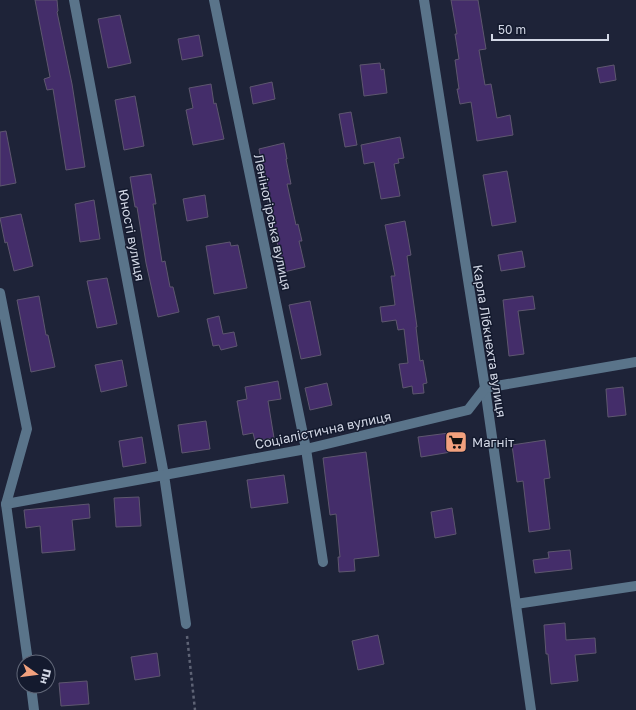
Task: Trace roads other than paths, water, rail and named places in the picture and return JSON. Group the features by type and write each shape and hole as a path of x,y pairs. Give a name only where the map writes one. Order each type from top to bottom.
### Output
{"street":[{"name":"Юності вулиця","path":"74,0 164,475 186,624"},
{"name":"Леніногірська вулиця","path":"214,0 306,448 323,562"},
{"name":"Карла Лібкнехта вулиця","path":"424,0 485,388 531,710"},
{"path":"0,293 27,429 6,504 27,654"},
{"path":"485,388 636,362"},
{"name":"Соціалістична вулиця","path":"6,504 306,448 468,410 485,388"},
{"path":"516,604 636,586"},
{"path":"32,694 34,710"}],"place":[{"name":"Магніт","path":"456,442"}]}
